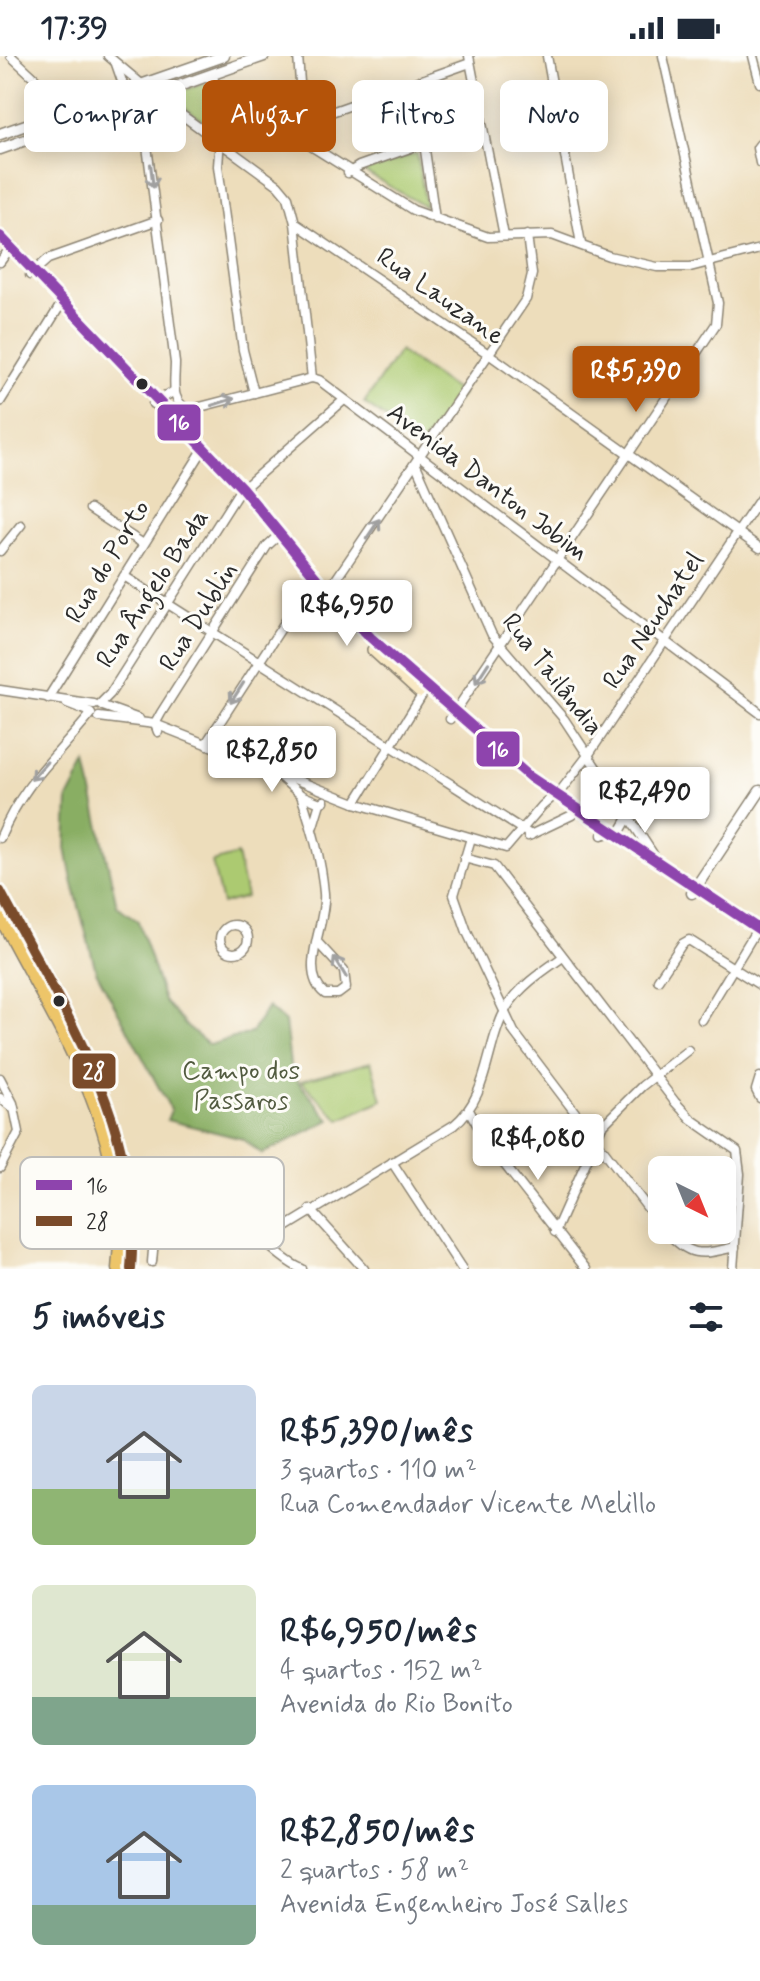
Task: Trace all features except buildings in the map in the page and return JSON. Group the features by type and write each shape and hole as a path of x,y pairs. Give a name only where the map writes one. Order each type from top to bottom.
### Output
{"main road":[{"path":"0,236 6,247 240,491 376,653 452,716 512,773 758,933"},
{"path":"552,797 572,815 658,864 694,891"},
{"path":"0,891 90,1062 117,1126 124,1157"},
{"path":"0,916 83,1075 106,1129 111,1157"},
{"path":"118,1269 119,1249"},
{"path":"131,1269 132,1249"}],"street":[{"path":"11,56 37,80"},
{"path":"108,56 136,80"},
{"path":"152,80 210,58 224,56"},
{"path":"186,83 264,56"},
{"path":"298,56 300,80"},
{"path":"547,56 581,244"},
{"path":"452,716 558,563 716,324 718,303 663,56"},
{"path":"753,56 760,83"},
{"path":"336,110 469,60 473,80"},
{"path":"116,63 122,80"},
{"path":"213,74 214,80"},
{"path":"0,134 24,125"},
{"path":"484,138 504,236"},
{"path":"0,149 24,141"},
{"path":"758,147 760,163"},
{"path":"148,152 175,363 174,391 179,404 192,412"},
{"path":"219,152 218,166 236,304 254,393"},
{"path":"168,415 192,412 312,378 295,223 288,197 278,185 234,152"},
{"path":"319,152 348,173 435,219 488,237 552,235 609,256 657,267 709,263 760,249"},
{"path":"348,173 401,152"},
{"path":"425,152 435,219"},
{"path":"32,273 48,259 158,220"},
{"name":"Rua Lauzane","path":"295,223 490,355 760,548"},
{"path":"326,595 526,299 531,285 527,235"},
{"path":"0,262 6,247"},
{"path":"0,402 61,303"},
{"name":"Avenida Danton Jobim","path":"312,378 760,713"},
{"path":"156,402 174,391"},
{"name":"Rua Ângelo Bada","path":"0,838 15,803 32,779 96,710 168,605 240,491 344,400"},
{"name":"Rua do Porto","path":"48,698 202,451"},
{"name":"Rua Tailândia","path":"419,461 481,613 499,647 532,678 589,754 658,864"},
{"name":"Rua Neuchatel","path":"527,832 589,754 760,499"},
{"path":"90,509 142,543"},
{"path":"0,551 21,525"},
{"name":"Rua Dublin","path":"157,728 212,633 277,536"},
{"path":"124,576 527,832"},
{"path":"207,742 312,578"},
{"path":"0,690 96,710 126,712 157,728 193,741 207,742 329,794 501,849"},
{"path":"355,803 424,692"},
{"path":"269,768 301,795 320,803"},
{"path":"313,826 320,803 319,789"},
{"path":"694,891 760,791"},
{"path":"320,803 329,794"},
{"path":"301,795 313,826 324,895 318,943 312,959 314,980 325,994 338,994 347,982 344,971 318,943"},
{"path":"494,866 501,849 527,832 572,815"},
{"path":"608,835 628,818"},
{"path":"471,838 454,895 467,932 520,1041 648,1210"},
{"path":"464,858 494,866 691,1119 737,1151 740,1174 733,1269"},
{"path":"702,1020 758,933"},
{"path":"658,980 682,944 689,940 760,985"},
{"path":"284,1227 470,1112 506,1009 526,985 563,957"},
{"path":"555,1232 594,1140 612,1114 654,1075 688,1050"},
{"path":"760,1077 756,1090 760,1098"},
{"path":"0,1078 15,1109 19,1132 0,1168"},
{"path":"0,1098 15,1109"},
{"path":"470,1112 487,1142 586,1269"},
{"path":"392,1162 462,1269"},
{"path":"310,1209 364,1269"},
{"path":"679,1244 695,1253 735,1247"},
{"path":"152,1262 153,1249"},
{"path":"274,1249 302,1269"}],"green space":[{"path":"202,84 202,120 186,109 186,89"},
{"path":"417,153 426,207 363,171"},
{"path":"399,351 462,394 423,444 364,403"},
{"name":"Campo dos Passaros","path":"86,764 117,906 138,921 164,1001 187,1027 209,1045 251,1033 268,1007 285,1022 291,1073 330,1120 262,1154 243,1139 167,1120 171,1110 96,971 72,880 66,848 68,799"},
{"path":"237,855 246,897 222,904 212,862"},
{"path":"371,1062 382,1100 340,1120 301,1081"}],"transit line":[{"name":"16","path":"0,236 242,488 336,602 371,638 530,777 760,930"},
{"name":"28","path":"0,891 73,1026 112,1118 123,1157"},
{"name":"28","path":"131,1249 131,1269"}]}
